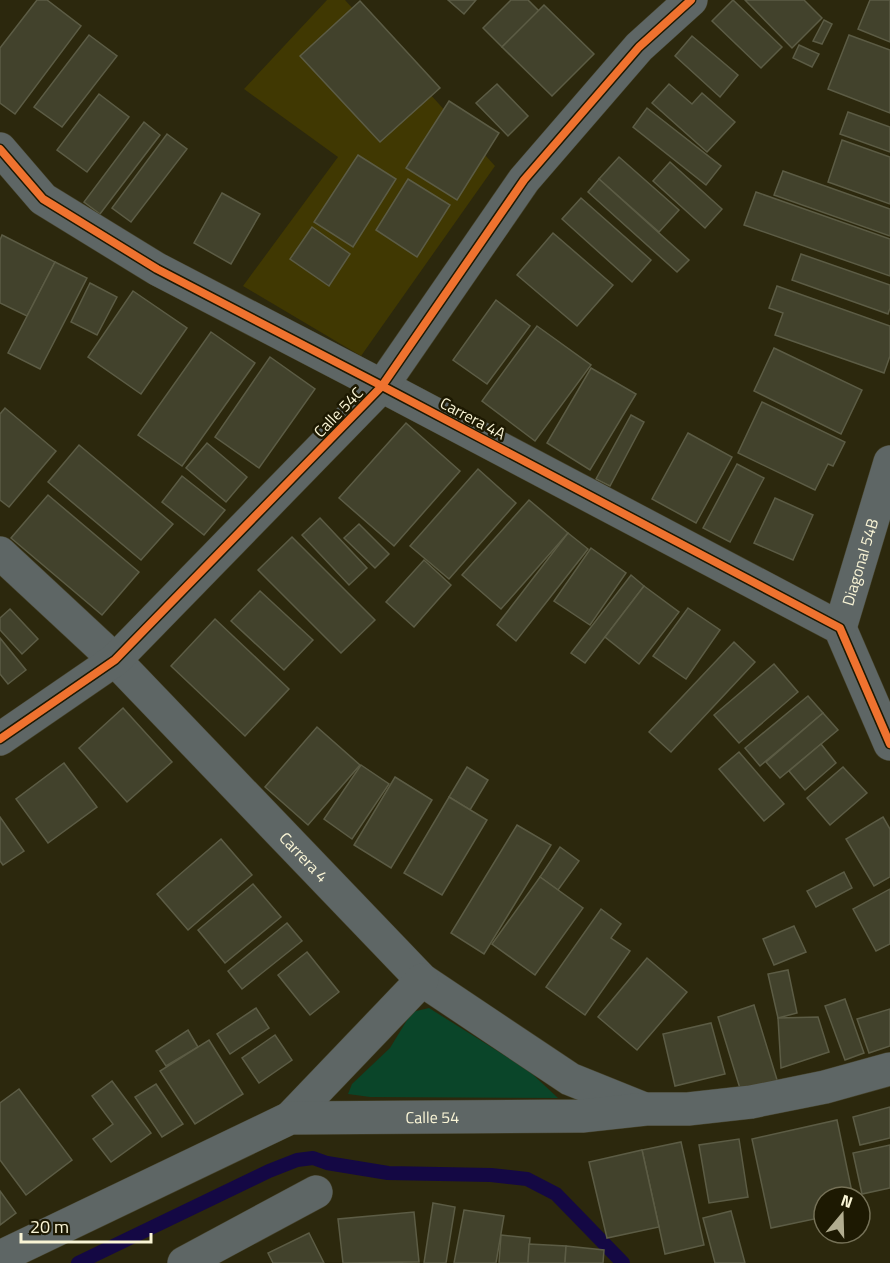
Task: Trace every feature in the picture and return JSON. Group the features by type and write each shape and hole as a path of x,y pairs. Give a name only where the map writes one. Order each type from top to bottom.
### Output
{"street":[{"name":"Calle 54C","path":"0,739 115,660 382,386 524,180 639,47 691,0"},
{"name":"Carrera 4A","path":"0,149 43,200 157,269 840,628"},
{"name":"Diagonal 54B","path":"840,628 890,462"},
{"name":"Carrera 4","path":"0,553 115,660 422,980 570,1079 646,1109"},
{"path":"840,628 890,744"},
{"path":"290,1118 422,980"},
{"name":"Calle 54","path":"0,1257 290,1118 582,1116 646,1109 688,1109 751,1102 825,1087 890,1069"},
{"path":"184,1263 316,1192"}],"shaded area":[{"path":"327,0 345,0 495,166 361,356 243,286 338,157 244,89"}],"green space":[{"path":"429,1008 528,1070 558,1098 370,1097 348,1094 352,1084 390,1048 412,1012"}],"building":[{"path":"37,0 47,0 81,26 15,114 0,103 0,48"},
{"path":"448,0 476,0 464,14"},
{"path":"511,0 528,0 539,11 502,47 483,28"},
{"path":"733,0 782,47 761,68 712,21"},
{"path":"745,0 804,0 822,18 792,48"},
{"path":"870,0 890,0 890,42 858,29"},
{"path":"360,1 440,88 380,142 300,56"},
{"path":"544,5 594,54 552,96 502,47"},
{"path":"824,20 832,24 822,44 813,41"},
{"path":"89,35 117,56 62,127 34,107"},
{"path":"849,35 890,50 890,113 828,89"},
{"path":"692,36 738,75 720,97 675,56"},
{"path":"799,45 819,54 812,67 793,58"},
{"path":"497,84 528,116 508,136 476,103"},
{"path":"669,84 692,104 702,93 735,122 707,152 652,103"},
{"path":"99,94 129,117 87,172 57,150"},
{"path":"449,101 499,133 457,200 406,168"},
{"path":"647,108 721,166 706,185 633,127"},
{"path":"848,112 890,127 890,152 840,134"},
{"path":"144,122 160,135 100,214 84,202"},
{"path":"167,134 187,149 131,222 112,208"},
{"path":"842,140 890,157 890,204 828,182"},
{"path":"358,155 396,179 353,247 314,222"},
{"path":"619,157 679,210 659,232 599,179"},
{"path":"670,162 722,209 705,228 653,181"},
{"path":"783,171 890,209 890,236 774,195"},
{"path":"408,179 450,205 417,257 376,230"},
{"path":"599,179 689,260 677,272 588,192"},
{"path":"756,192 890,239 890,276 744,225"},
{"path":"222,193 260,214 231,264 194,243"},
{"path":"581,198 651,260 632,282 562,219"},
{"path":"312,227 350,254 329,286 290,259"},
{"path":"553,233 613,285 577,326 517,275"},
{"path":"2,235 55,262 27,316 0,303 0,240"},
{"path":"801,254 890,285 888,314 792,280"},
{"path":"55,262 87,278 40,369 8,353"},
{"path":"90,283 117,297 97,335 71,322"},
{"path":"777,286 890,326 890,356 884,373 775,335 783,313 769,308"},
{"path":"133,291 187,328 141,394 88,357"},
{"path":"496,300 530,326 487,384 453,360"},
{"path":"537,326 591,365 535,441 482,401"},
{"path":"211,332 255,363 182,466 138,435"},
{"path":"774,348 862,390 841,434 754,391"},
{"path":"270,357 315,389 259,468 215,437"},
{"path":"591,368 636,394 590,470 547,443"},
{"path":"762,402 845,442 833,466 828,464 815,490 738,453"},
{"path":"5,408 56,451 9,507 0,500 0,414"},
{"path":"631,415 644,422 610,486 596,479"},
{"path":"406,423 460,471 394,546 339,498"},
{"path":"688,433 732,457 696,523 652,499"},
{"path":"207,443 247,477 226,502 186,468"},
{"path":"79,445 173,524 141,560 48,482"},
{"path":"737,464 764,478 730,542 703,528"},
{"path":"478,469 516,503 449,579 410,546"},
{"path":"182,476 225,510 204,535 162,502"},
{"path":"48,495 139,572 102,615 11,538"},
{"path":"775,498 813,515 793,560 754,543"},
{"path":"529,500 568,533 501,609 462,575"},
{"path":"320,518 367,568 349,585 302,535"},
{"path":"359,524 389,554 375,568 344,538"},
{"path":"568,533 588,549 516,641 497,625"},
{"path":"292,537 375,620 341,653 258,570"},
{"path":"591,548 626,573 590,625 554,601"},
{"path":"424,560 451,585 414,627 386,602"},
{"path":"631,575 644,586 585,663 571,653"},
{"path":"644,586 679,612 639,664 605,637"},
{"path":"260,591 313,640 284,670 231,621"},
{"path":"688,608 720,630 686,679 653,656"},
{"path":"10,609 38,639 22,654 0,630 0,618"},
{"path":"215,619 289,689 245,736 171,666"},
{"path":"0,638 26,670 8,684 0,674"},
{"path":"734,642 755,662 671,752 649,732"},
{"path":"774,664 798,692 739,743 714,715"},
{"path":"808,696 823,713 760,766 745,748"},
{"path":"123,708 172,762 127,802 79,748"},
{"path":"823,713 838,730 780,778 766,762"},
{"path":"317,727 360,765 308,825 265,787"},
{"path":"821,744 836,763 805,790 789,771"},
{"path":"739,752 784,804 764,821 719,769"},
{"path":"64,763 97,807 48,843 16,799"},
{"path":"361,765 389,784 352,839 324,819"},
{"path":"467,767 488,780 470,810 449,797"},
{"path":"843,767 867,793 830,825 807,798"},
{"path":"395,777 432,800 391,868 354,845"},
{"path":"449,797 487,820 442,895 404,873"},
{"path":"0,817 24,851 3,865 0,861"},
{"path":"883,817 890,829 890,877 874,886 846,839"},
{"path":"517,825 551,845 484,954 451,933"},
{"path":"221,839 252,875 188,930 157,894"},
{"path":"560,847 579,861 558,890 540,877"},
{"path":"844,872 852,888 816,907 807,891"},
{"path":"540,877 583,908 535,975 492,944"},
{"path":"253,884 281,917 225,963 198,930"},
{"path":"890,889 890,944 876,951 853,909"},
{"path":"601,909 621,924 611,938 630,951 585,1015 546,987"},
{"path":"287,923 302,941 242,989 228,971"},
{"path":"794,926 806,952 774,965 763,939"},
{"path":"307,952 339,992 310,1015 278,975"},
{"path":"647,958 687,992 637,1050 598,1017"},
{"path":"788,970 797,1013 778,1018 768,974"},
{"path":"845,999 864,1053 845,1060 825,1006"},
{"path":"754,1005 778,1083 742,1095 718,1017"},
{"path":"256,1008 269,1028 230,1054 217,1034"},
{"path":"890,1009 890,1046 869,1053 857,1019"},
{"path":"818,1017 829,1052 781,1068 778,1018"},
{"path":"711,1023 725,1074 675,1086 663,1034"},
{"path":"188,1030 198,1047 166,1066 156,1051"},
{"path":"275,1035 292,1060 259,1083 242,1058"},
{"path":"209,1040 243,1094 195,1124 160,1071"},
{"path":"112,1081 151,1133 111,1162 93,1139 113,1124 92,1096"},
{"path":"156,1084 183,1124 162,1137 135,1097"},
{"path":"19,1089 72,1160 26,1195 0,1160 0,1103"},
{"path":"890,1107 890,1138 860,1145 853,1117"},
{"path":"837,1120 851,1185 812,1185 812,1219 771,1228 752,1139"},
{"path":"739,1139 748,1197 709,1203 699,1145"},
{"path":"681,1142 704,1245 665,1254 642,1150"},
{"path":"890,1145 890,1188 872,1192 872,1185 860,1185 853,1153"},
{"path":"642,1150 659,1227 607,1238 589,1162"},
{"path":"0,1191 16,1213 0,1225"},
{"path":"433,1203 455,1207 446,1263 424,1263"},
{"path":"464,1210 504,1216 496,1263 454,1263"},
{"path":"731,1211 745,1263 715,1263 703,1218"},
{"path":"414,1212 419,1262 343,1263 338,1219"},
{"path":"309,1233 324,1263 273,1263 268,1253"},
{"path":"501,1235 530,1238 528,1263 499,1263"},
{"path":"529,1244 566,1246 565,1263 528,1263"},
{"path":"566,1246 604,1250 603,1263 565,1263"}],"waterway":[{"path":"78,1263 269,1171 297,1160 313,1158 327,1163 388,1173 491,1175 527,1179 556,1194 623,1263"}],"cycle path":[{"path":"0,739 115,660 382,386 524,180 639,47 691,0"},
{"path":"0,149 43,199 157,269 840,628 890,744"}]}
